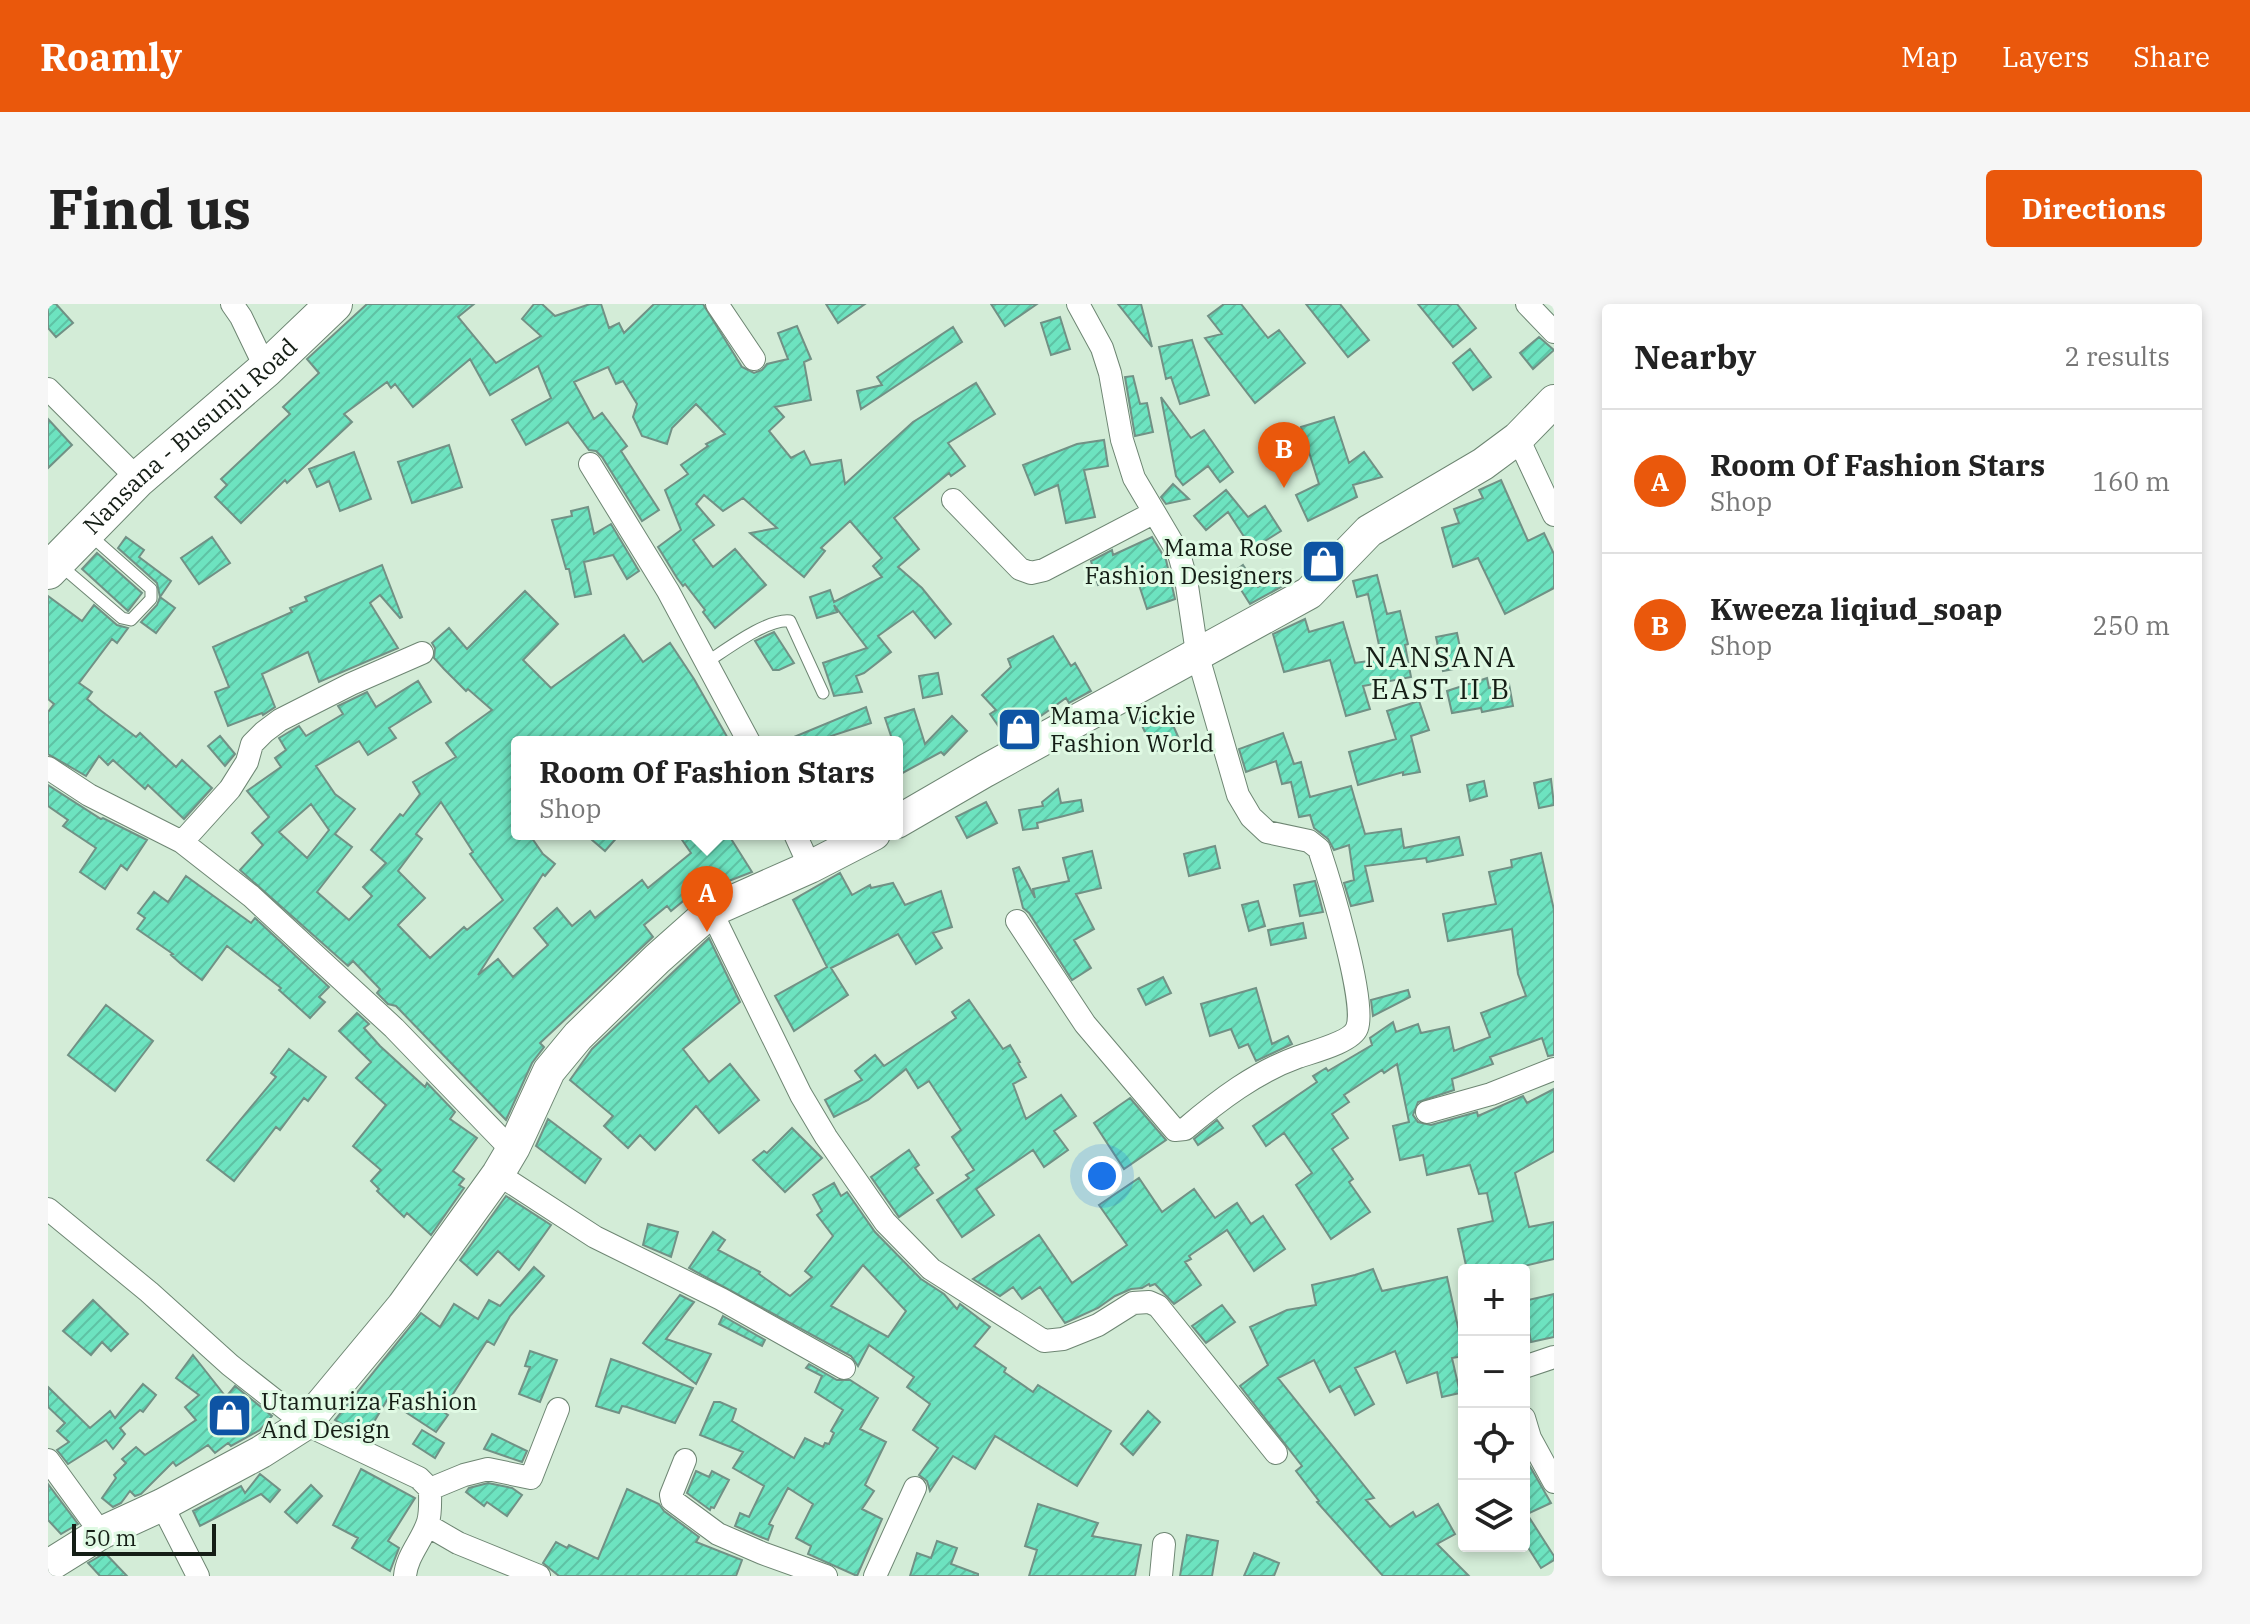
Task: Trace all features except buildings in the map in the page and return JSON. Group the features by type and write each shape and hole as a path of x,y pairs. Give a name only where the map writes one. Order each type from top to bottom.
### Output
{"main road":[{"name":"Nansana - Busunju Road","path":"52,566 138,479 266,369 334,304"}],"street":[{"path":"232,304 266,369"},
{"path":"717,304 754,359"},
{"path":"1017,921 1085,1024 1175,1130 1185,1129 1252,1078 1286,1061 1344,1040 1358,1027 1358,1005 1345,934 1319,849 1309,841 1267,832 1251,817 1238,795 1197,653 1186,579 1179,554 1134,478 1122,440 1110,373 1102,348 1078,304"},
{"path":"1527,304 1554,332"},
{"path":"48,389 138,479"},
{"path":"903,819 1309,593 1369,531 1483,464 1518,438 1554,401"},
{"path":"1518,438 1554,515"},
{"path":"590,464 668,591 746,736"},
{"path":"953,500 1020,569 1031,573 1044,570 1153,513"},
{"path":"182,842 230,789 247,762 252,744 264,732 280,720 351,684 422,653"},
{"path":"48,768 89,795 182,842 271,915 394,1028 506,1144 506,1160 595,1237 721,1299 844,1368"},
{"path":"798,840 810,867"},
{"path":"48,1566 101,1533 162,1505 261,1452 305,1424 403,1306 506,1160 549,1071 578,1036 711,911 862,840"},
{"path":"711,911 801,1095 826,1137 885,1222 931,1269 1044,1341 1063,1339 1098,1325 1133,1303 1149,1302 1158,1306 1276,1453"},
{"path":"1427,1112 1491,1094 1554,1069"},
{"path":"48,1209 149,1292 230,1365 305,1424 419,1478 430,1489 427,1525 412,1551 405,1576"},
{"path":"1530,1365 1554,1357"},
{"path":"430,1489 488,1469 531,1478 558,1409"},
{"path":"1530,1438 1554,1482"},
{"path":"48,1460 101,1533"},
{"path":"685,1460 671,1495 672,1500 718,1534 826,1576"},
{"path":"875,1576 915,1488"},
{"path":"162,1505 198,1576"},
{"path":"427,1525 458,1543 539,1576"},
{"path":"1161,1576 1164,1544"}],"lane":[{"path":"52,566 122,618 131,620 151,599 151,589 87,532"},
{"path":"707,662 773,622 787,619 823,693"}],"place":[{"name":"Kweeza liqiud_soap","path":"1284,488"},
{"name":"Mama Rose Fashion Designers","path":"1324,562"},
{"name":"Mama Vickie Fashion World","path":"1019,730"},
{"name":"Room Of Fashion Stars","path":"707,932"},
{"name":"Utamuriza Fashion And Design","path":"230,1416"}],"district":[{"name":"NANSANA EAST II B","path":"1441,673"}]}
